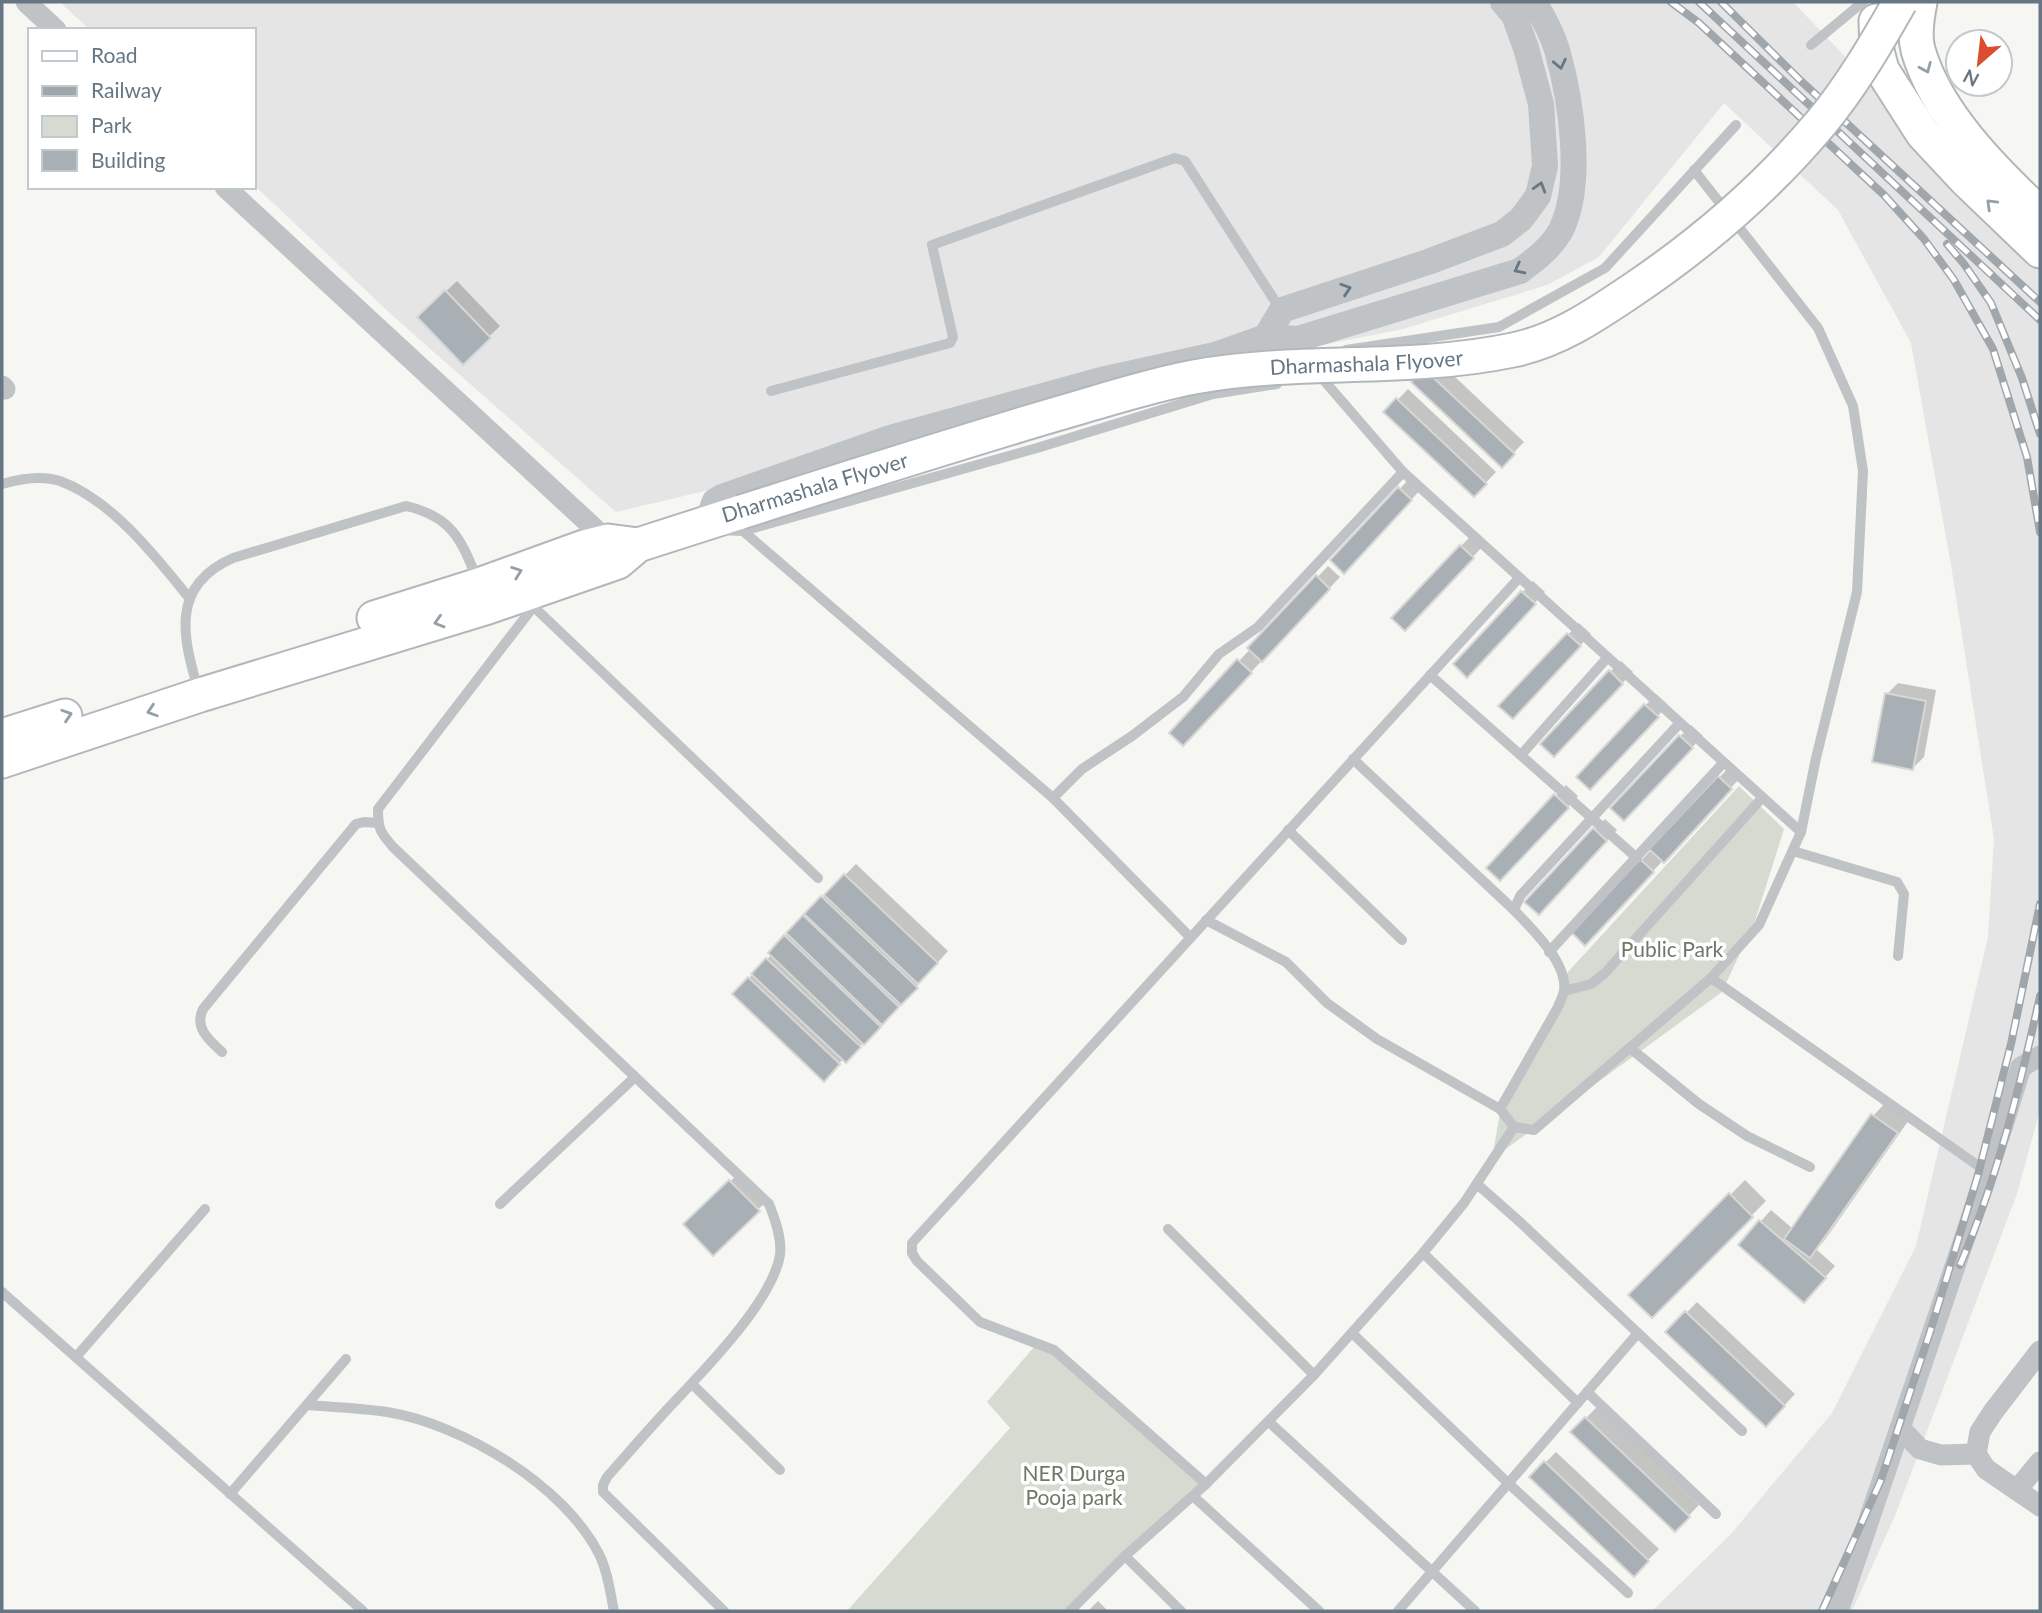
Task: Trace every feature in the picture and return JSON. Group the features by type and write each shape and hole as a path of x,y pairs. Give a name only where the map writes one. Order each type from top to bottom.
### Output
{"main road":[{"path":"1882,2 1876,21 1877,51 1882,70 1896,94 1923,134 1965,179 2040,251"},
{"name":"Dharmashala Flyover","path":"621,549 707,522 742,522 1017,426 1193,377 1240,371 1406,364 1513,350 1548,340 1597,313 1650,277 1731,214 1779,171 1822,122 1855,78 1900,2"},
{"path":"1920,2 1916,20 1917,48 1941,103 1974,145 2036,201"},
{"path":"2,736 197,685 484,596 584,547 621,549"},
{"path":"484,596 540,597 621,549"},
{"path":"2,761 197,685"}],"street":[{"path":"26,2 54,28"},
{"path":"1289,340 1428,262 1502,234 1521,219 1538,196 1545,166 1541,104 1514,15 1503,2"},
{"path":"707,522 715,501 722,497 890,438 1101,380 1289,340 1520,271 1543,254 1560,231 1570,204 1573,178 1570,112 1557,49 1534,2"},
{"path":"227,189 621,549"},
{"path":"1838,1611 2021,1067 2040,1056"},
{"path":"2040,1351 1980,1432 1976,1454 1986,1469 2040,1506"},
{"path":"1900,1428 1920,1449 1941,1455 1976,1454"},
{"path":"2017,1490 2040,1462"}],"lane":[{"path":"1811,45 1863,2"},
{"path":"1331,352 1499,327 1605,268 1736,125"},
{"path":"771,391 950,343 953,337 932,245 1175,158 1185,161 1289,340 1403,472 1801,832"},
{"path":"1206,920 1286,962 1327,1003 1377,1039 1500,1109 1514,1128 1534,1130 1711,978 1759,925 1801,832 1816,758 1857,592 1863,471 1853,406 1818,328 1694,170"},
{"path":"1307,380 1321,377"},
{"path":"742,522 1037,448 1213,394 1295,381"},
{"path":"1054,797 1082,769 1132,736 1183,697 1219,654 1258,627 1403,472"},
{"path":"2,484 20,478 58,480 90,496 147,545 190,599"},
{"path":"197,685 184,634 185,618 190,599 201,580 215,566 224,562 406,506 424,510 452,529 462,544 484,596"},
{"path":"742,522 1054,797 1190,936"},
{"path":"1206,1484 1054,1350 980,1322 912,1253 912,1243 1519,578"},
{"path":"724,1611 603,1492 603,1485 607,1477 692,1384 763,1298 780,1255 777,1226 769,1204 393,847 381,833 378,809 540,597 818,878"},
{"path":"1521,755 1607,658"},
{"path":"1430,675 1637,858"},
{"path":"1514,911 1520,896 1679,724"},
{"path":"1353,759 1514,911 1539,937 1563,971 1564,991 1558,1007 1500,1109"},
{"path":"1549,952 1723,763"},
{"path":"1564,991 1591,984 1604,974 1762,798"},
{"path":"222,1052 200,1027 203,1009 356,824 378,822"},
{"path":"1288,830 1402,940"},
{"path":"1793,851 1897,882 1902,886 1904,894 1898,956"},
{"path":"1711,978 1987,1172"},
{"path":"1630,1048 1699,1104 1747,1136 1810,1167"},
{"path":"500,1205 635,1077"},
{"path":"1070,1611 1125,1556 1206,1484 1314,1375 1464,1203 1514,1128"},
{"path":"1477,1184 1742,1430"},
{"path":"76,1357 205,1209"},
{"path":"1167,1228 1314,1375"},
{"path":"1423,1253 1578,1403"},
{"path":"2,1292 363,1611"},
{"path":"1352,1333 1508,1483 1628,1593"},
{"path":"1398,1611 1638,1333"},
{"path":"230,1493 346,1359"},
{"path":"692,1384 780,1469"},
{"path":"1587,1392 1716,1514"},
{"path":"307,1405 388,1412 465,1438 507,1460 543,1488 578,1523 599,1553 607,1575 614,1611"},
{"path":"1269,1422 1475,1611"},
{"path":"1193,1496 1319,1611"},
{"path":"1125,1556 1181,1611"}],"shaded area":[{"path":"60,2 1793,2 1984,202 2040,253 2040,1110 2017,1194 1894,1518 1852,1611 1652,1611 1731,1534 1832,1413 1916,1246 1988,937 1994,839 1951,565 1911,343 1838,210 1724,103 1599,257 1547,285 1403,329 1318,346 616,512 394,317 256,187 256,28 88,28"}],"green space":[{"name":"Public Park","path":"1739,786 1784,829 1755,921 1722,992 1492,1159 1500,1113 1561,1009 1567,973"},
{"name":"NER Durga Pooja park","path":"1034,1347 1054,1350 1203,1487 1068,1611 847,1611 1010,1428 987,1402"}],"building":[{"path":"445,290 491,338 463,365 417,317"},
{"path":"1424,369 1515,454 1502,468 1411,382"},
{"path":"1396,398 1487,484 1474,497 1383,412"},
{"path":"1398,487 1412,500 1344,574 1330,560"},
{"path":"1460,545 1474,558 1405,631 1391,618"},
{"path":"1316,575 1330,589 1262,662 1247,648"},
{"path":"1521,591 1536,604 1467,678 1453,664"},
{"path":"1567,633 1581,646 1513,719 1498,706"},
{"path":"1237,659 1252,673 1183,746 1169,733"},
{"path":"1609,670 1623,684 1554,757 1540,744"},
{"path":"1885,693 1926,701 1913,770 1872,762"},
{"path":"1644,704 1659,717 1590,790 1576,777"},
{"path":"1679,735 1693,748 1624,821 1610,808"},
{"path":"1718,776 1732,789 1664,863 1649,849"},
{"path":"1554,794 1569,808 1500,881 1486,868"},
{"path":"1593,828 1607,841 1539,915 1524,902"},
{"path":"1640,859 1654,872 1585,946 1571,932"},
{"path":"844,874 938,963 918,984 824,895"},
{"path":"821,896 918,988 901,1005 804,914"},
{"path":"803,915 899,1007 882,1025 786,933"},
{"path":"784,935 881,1027 864,1045 768,953"},
{"path":"766,958 861,1047 846,1063 751,974"},
{"path":"748,977 840,1064 824,1082 732,994"},
{"path":"1871,1114 1898,1133 1810,1258 1784,1239"},
{"path":"729,1180 760,1211 713,1256 683,1224"},
{"path":"1729,1193 1753,1217 1652,1318 1628,1295"},
{"path":"1759,1220 1826,1278 1804,1303 1738,1245"},
{"path":"1685,1311 1785,1406 1766,1427 1665,1332"},
{"path":"1585,1417 1690,1517 1675,1532 1570,1432"},
{"path":"1544,1461 1649,1561 1634,1577 1529,1477"}],"railway":[{"path":"1671,2 1699,23 1884,195 1924,239 1954,280 1993,349 2027,457 2040,532"},
{"path":"1699,2 2040,320"},
{"path":"1721,2 1801,81 2040,302"},
{"path":"1947,244 1991,303 2022,378 2040,434"},
{"path":"1822,1611 1881,1480 1930,1332 1978,1175 2011,1044 2040,904"},
{"path":"1960,1265 1996,1166 2016,1098 2040,996"}]}
